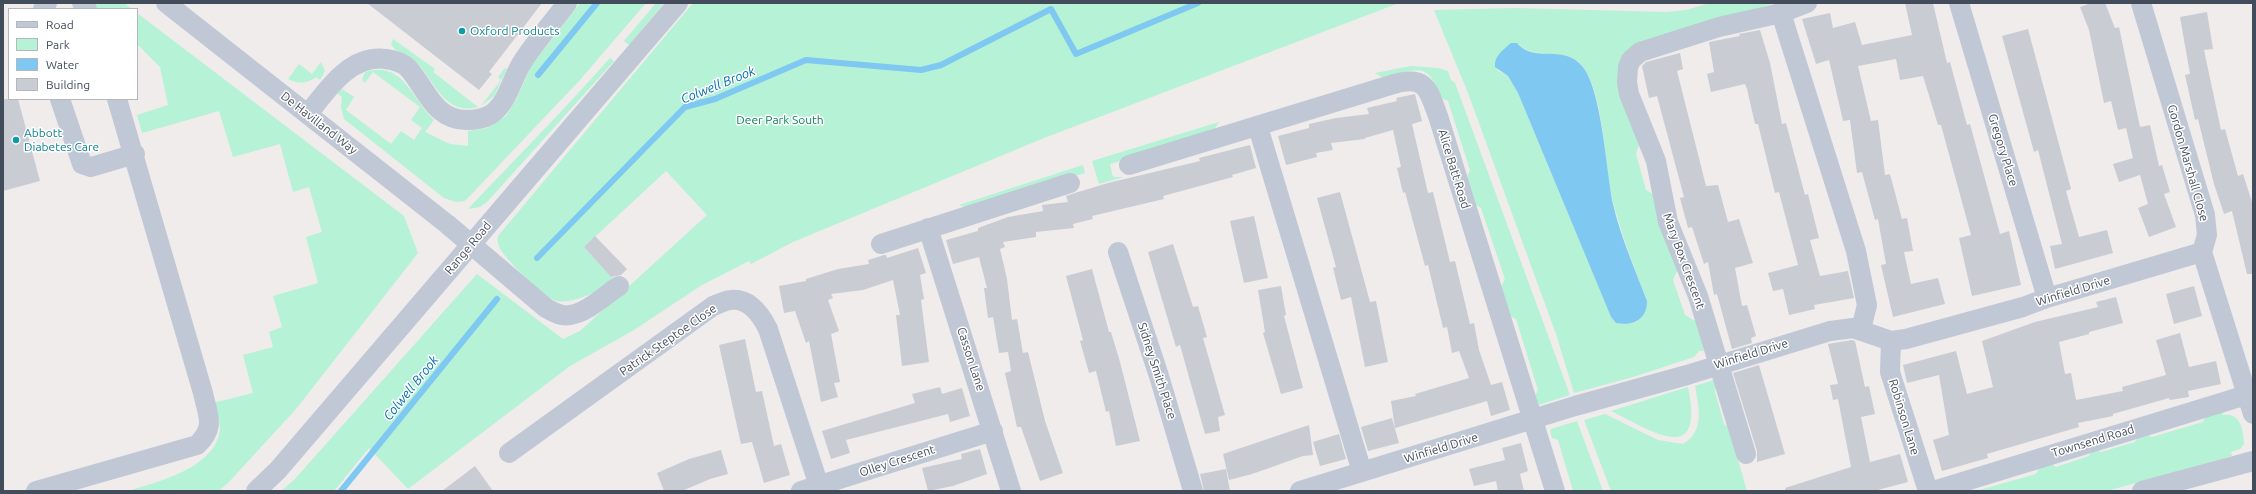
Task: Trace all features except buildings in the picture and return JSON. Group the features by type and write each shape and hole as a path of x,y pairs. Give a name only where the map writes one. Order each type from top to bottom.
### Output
{"street":[{"name":"De Havilland Way","path":"166,3 471,244 538,302 562,315 570,315 578,312 619,286"},
{"path":"308,114 340,76 366,61 381,59 391,60 406,66 434,105 443,114 459,119 485,117 498,107 523,61 567,3"},
{"name":"Range Road","path":"256,491 278,470 678,3"},
{"name":"Mary Box Crescent","path":"1746,454 1688,267 1668,222 1656,161 1629,94 1627,82 1628,67 1635,55 1651,48 1719,27 1781,13 1807,3"},
{"name":"Gregory Place","path":"1959,3 2047,298"},
{"name":"Gordon Marshall Close","path":"2141,3 2205,215 2207,235 2202,252"},
{"path":"1781,13 1856,251 1867,306 1861,330"},
{"name":"Alice Batt Road","path":"1129,165 1406,81 1414,80 1425,87 1438,116 1555,491"},
{"path":"60,100 82,164 90,166 135,154"},
{"path":"36,491 197,445 208,435 209,419 203,393 135,154 117,100"},
{"path":"1258,126 1362,472"},
{"path":"881,244 1070,182"},
{"name":"Casson Lane","path":"928,228 994,430 1011,491"},
{"name":"Sidney Smith Place","path":"1118,252 1159,376 1193,491"},
{"path":"2202,252 2250,393 2253,414"},
{"name":"Winfield Drive","path":"1300,491 1830,330 1843,328 1861,330 1891,341 1926,335 2202,252"},
{"name":"Patrick Steptoe Close","path":"509,453 713,306 731,300 747,304 760,313 768,329 810,489"},
{"name":"Robinson Lane","path":"1891,341 1890,372 1928,491"},
{"name":"Townsend Road","path":"1933,491 2250,393"},
{"name":"Olley Crescent","path":"810,489 994,430"},
{"path":"2142,491 2176,487 2253,461"}],"green space":[{"path":"86,3 124,3 131,8 90,8"},
{"path":"580,3 646,3 579,81 465,201 456,202 444,198 344,119 341,107 342,97 337,93 342,89 354,97 346,110 391,144 401,131 414,140 422,128 411,120 420,107 373,72 365,83 362,80 365,72 378,70 389,71 405,83 434,120 425,132 450,144 468,146 468,131 487,128 506,116 516,100 531,66"},
{"path":"656,3 664,3 629,45 624,41"},
{"name":"Deer Park South","path":"693,3 1399,3 1044,138 793,242 751,264 749,261 702,285 634,330 570,366 408,489 369,448 334,491 281,491 294,480 477,274 563,339 580,331 707,215 666,171 584,247 615,281 587,296 572,300 557,301 545,294 511,262 498,245 498,236"},
{"path":"1710,3 1774,3 1628,52 1641,139 1636,154 1646,190 1657,197 1679,266 1673,280 1685,315 1697,322 1704,351 1699,351 1694,357 1633,377 1574,393 1556,334 1468,93 1434,10 1515,8 1667,12 1686,10","holes":["1517,43 1524,49 1532,52 1560,55 1577,60 1583,67 1590,81 1596,97 1600,115 1610,190 1614,206 1629,254 1647,301 1643,314 1638,321 1630,323 1616,323 1611,317 1518,93 1508,76 1497,70"]},
{"path":"138,14 404,216 418,253 296,409 228,483 218,491 128,491 169,478 197,464 208,454 216,443 220,430 219,420 213,403 253,393 243,355 273,347 269,332 282,327 273,296 318,283 306,237 322,232 309,187 293,192 280,144 233,157 219,111 142,133 137,115 168,105 160,67 138,45"},
{"path":"393,39 435,69 433,72 478,107 466,108 448,102 416,62 393,47 391,44"},
{"path":"610,58 614,61 487,202 480,207 468,209 557,115"},
{"path":"321,62 325,71 320,80 316,77 306,82 295,82 288,79 299,64 312,74"},
{"path":"1411,66 1438,68 1448,71 1451,80 1455,83 1570,395 1535,406 1533,400 1538,390 1516,319 1508,315 1500,289 1505,279 1481,208 1473,203 1466,180 1470,170 1448,101 1440,97 1436,85 1431,77 1425,72 1419,70 1404,72 1385,79 1375,73"},
{"path":"505,68 507,69 494,96 481,106 501,80 498,77"},
{"path":"1219,122 1212,133 1110,164 1113,177 1124,177 1099,184 1092,161"},
{"path":"1083,165 1085,173 968,208 959,205"},
{"path":"1717,379 1715,392 1724,424 1729,428 1747,491 1611,491 1584,420 1605,414 1658,440 1683,444 1695,433 1698,426 1699,411 1695,386"},
{"path":"1688,387 1691,412 1689,428 1682,435 1671,437 1658,434 1611,411"},
{"path":"2222,410 2223,415 2234,416 2242,428 2244,444 2240,449 2231,452 2232,456 2107,491 1976,491 2036,474 2040,466 2049,463 2056,467 2089,456 2093,448 2101,452 2135,442 2138,436 2145,434 2152,437 2203,422 2206,415"},
{"path":"1577,421 1603,491 1573,491 1558,440 1552,438 1550,431 1551,429"}],"water":[{"path":"1511,43 1517,43 1524,49 1532,52 1558,54 1574,59 1582,66 1589,77 1599,111 1610,190 1616,216 1628,253 1647,301 1645,313 1638,320 1628,324 1622,324 1616,323 1611,317 1518,93 1508,76 1495,67 1498,56"}],"waterway":[{"path":"538,75 597,3"},
{"name":"Colwell Brook","path":"537,258 685,107 715,99 806,60 921,70 941,65 1051,9 1076,54 1198,3"},
{"name":"Colwell Brook","path":"341,491 497,299"}],"place":[{"name":"Oxford Products","path":"462,31"},
{"name":"Abbott Diabetes Care","path":"16,140"}]}
